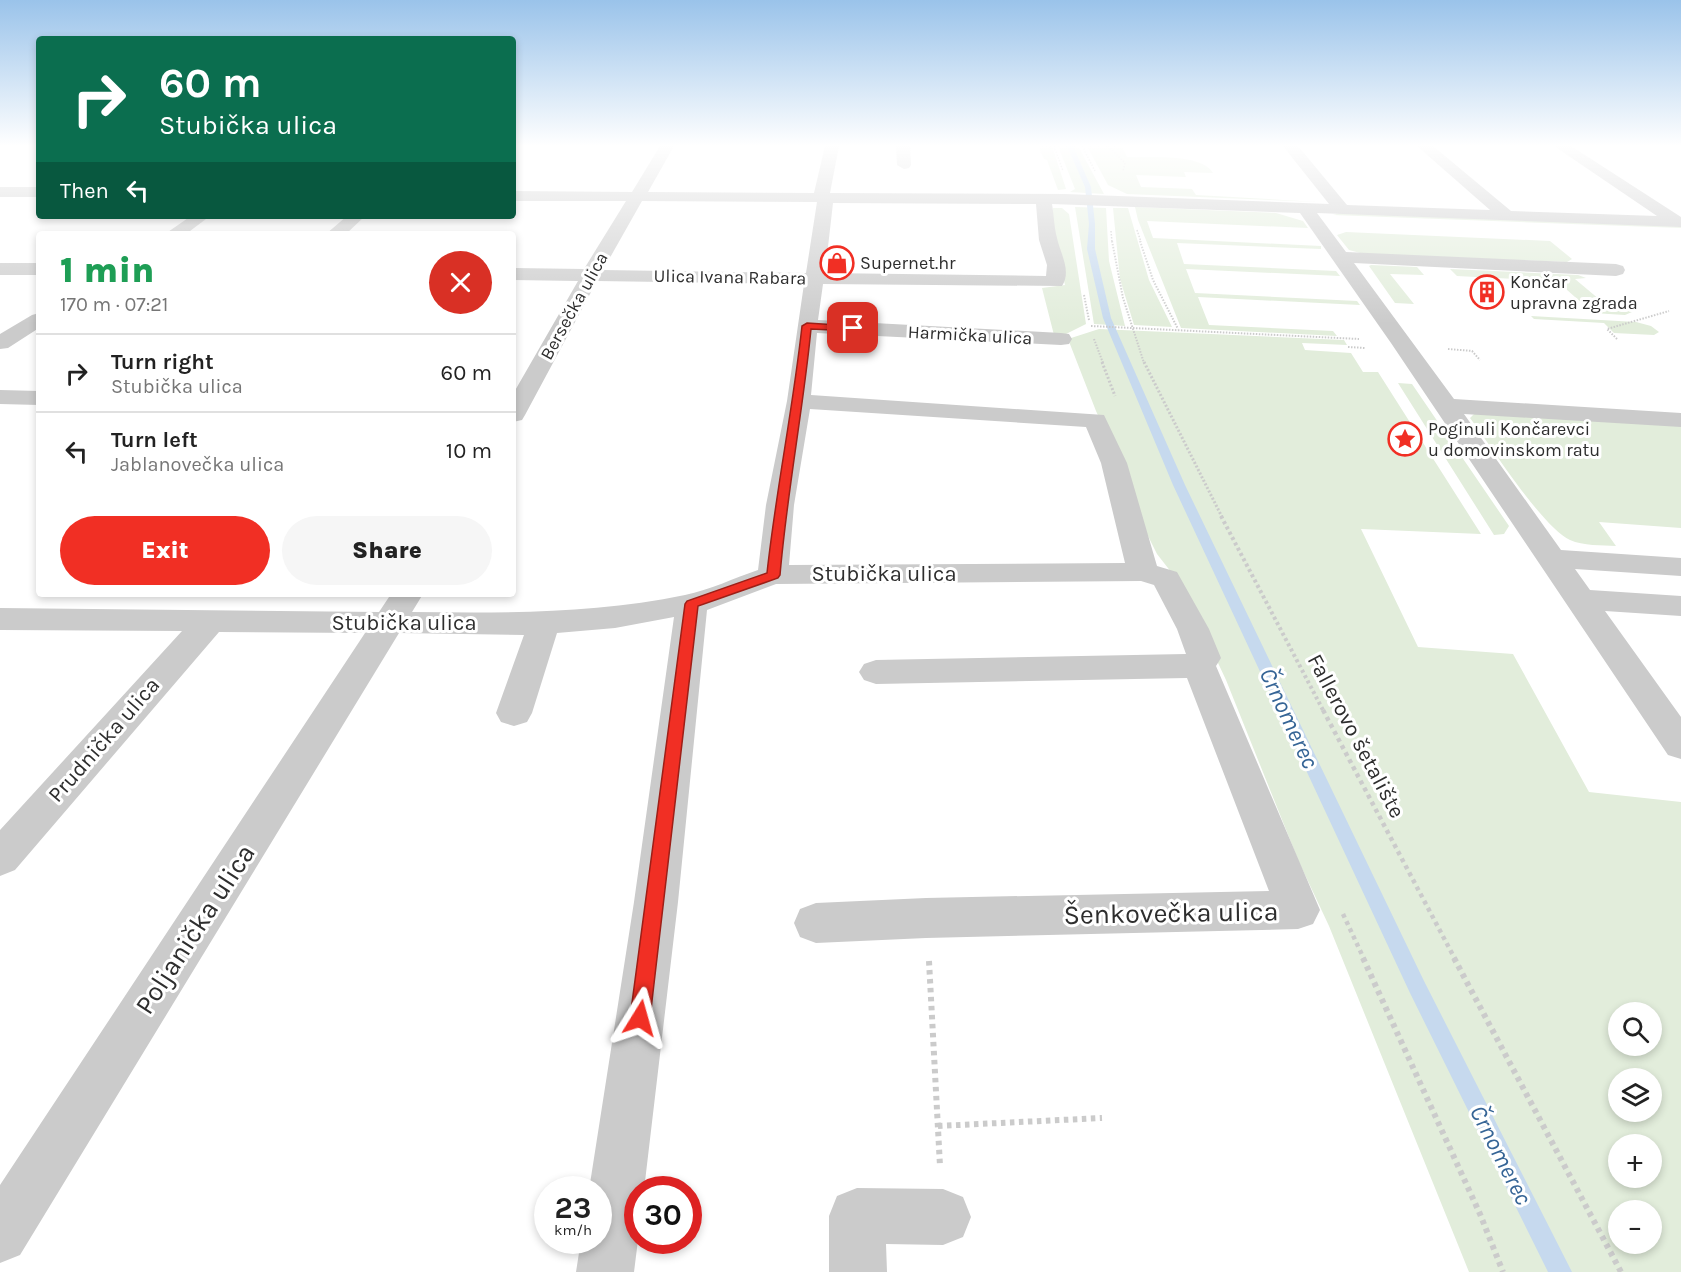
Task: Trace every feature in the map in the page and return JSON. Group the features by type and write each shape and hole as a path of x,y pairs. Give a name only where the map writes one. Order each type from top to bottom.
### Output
{"street":[{"name":"Bersečka ulica","path":"516,405 632,205"},
{"path":"774,575 780,505 799,401 807,326 824,221 824,205"},
{"name":"Ulica Ivana Rabara","path":"516,273 1055,282 1056,265 1048,240 1044,205"},
{"path":"1239,205 1305,208 1342,218 1507,216 1680,218"},
{"path":"1335,205 1342,218"},
{"path":"1494,205 1507,216"},
{"path":"1583,205 1656,208"},
{"path":"1652,205 1680,218"},
{"path":"1305,208 1681,745"},
{"path":"1318,226 1342,218"},
{"path":"179,231 197,219"},
{"path":"339,231 353,219"},
{"path":"1340,257 1616,270 1589,249"},
{"path":"0,269 36,269"},
{"path":"0,343 36,321"},
{"name":"Harmička ulica","path":"807,326 1061,339"},
{"path":"0,397 36,398"},
{"path":"799,401 1095,420 1114,463 1143,572"},
{"path":"1445,406 1681,420"},
{"path":"1549,558 1681,567"},
{"name":"Stubička ulica","path":"5,624 209,622 399,609 544,623 615,617 692,604 774,575 1143,572"},
{"name":"Šenkovečka ulica","path":"816,923 926,918 1298,910 1199,666 1204,658 1193,629 1166,579 1143,572"},
{"path":"1578,598 1681,606"},
{"path":"605,1272 656,902 692,604"},
{"name":"Poljanička ulica","path":"0,1235 399,609"},
{"name":"Prudnička ulica","path":"0,858 209,622"},
{"path":"514,713 544,623"},
{"path":"876,672 1199,666"},
{"path":"858,1272 857,1216 943,1217"}],"path":[{"name":"Fallerovo šetalište","path":"1111,227 1114,261 1130,328 1144,363 1247,566 1621,1272"},
{"path":"1136,228 1153,280 1178,329"},
{"path":"1617,339 1607,329 1669,311"},
{"path":"1094,326 1366,339"},
{"path":"1475,355 1480,360"},
{"path":"1340,907 1480,1214 1503,1272"},
{"path":"926,918 943,1217"},
{"path":"938,1126 1102,1118"}],"green space":[{"path":"1075,207 1106,208 1109,261 1125,326 1094,324"},
{"path":"1135,207 1276,213 1303,221 1308,228 1147,221 1153,238 1321,246 1321,249 1177,243 1184,264 1336,271 1340,276 1186,269 1195,293 1357,301 1360,305 1198,297 1209,325 1333,331 1337,336 1181,328 1138,220"},
{"path":"1053,208 1062,208 1069,214 1086,324 1064,335 1054,335 1042,288 1065,285 1053,232"},
{"path":"1113,208 1128,208 1149,280 1172,327 1134,325 1120,279"},
{"path":"1341,213 1681,226 1681,228 1333,215"},
{"path":"1346,232 1550,241 1572,259 1567,262 1364,254 1349,250 1337,235"},
{"path":"1369,266 1417,267 1424,275 1390,274 1414,304 1395,303"},
{"path":"1450,269 1578,275 1586,278 1575,279 1606,305 1632,312 1625,315 1593,313 1557,281 1457,276"},
{"path":"1531,316 1636,322 1651,326 1659,332 1654,335 1614,333 1604,323 1534,319"},
{"path":"1099,329 1344,340 1347,345 1302,343 1305,350 1351,353 1363,372 1378,372 1481,534 1361,529 1418,647 1513,654 1589,792 1681,802 1681,1272 1469,1272 1329,926 1299,862 1226,680 1182,586 1157,554 1140,520 1128,480 1096,411 1068,339"},
{"path":"1398,383 1412,384 1509,526 1504,534 1494,535"},
{"path":"1476,412 1681,425 1681,528 1599,522 1616,546 1570,540 1546,519 1517,485 1470,418"}],"waterway":[{"name":"Črnomerec","path":"1090,205 1091,249 1107,318 1179,485 1417,987 1560,1272"}],"place":[{"name":"Supernet.hr","path":"837,263"},
{"name":"Končar upravna zgrada","path":"1487,292"},
{"name":"Poginuli Končarevci u domovinskom ratu","path":"1405,439"}],"route":[{"path":"640,1018 692,604 774,575 780,505 799,401 807,326 853,328"}]}
